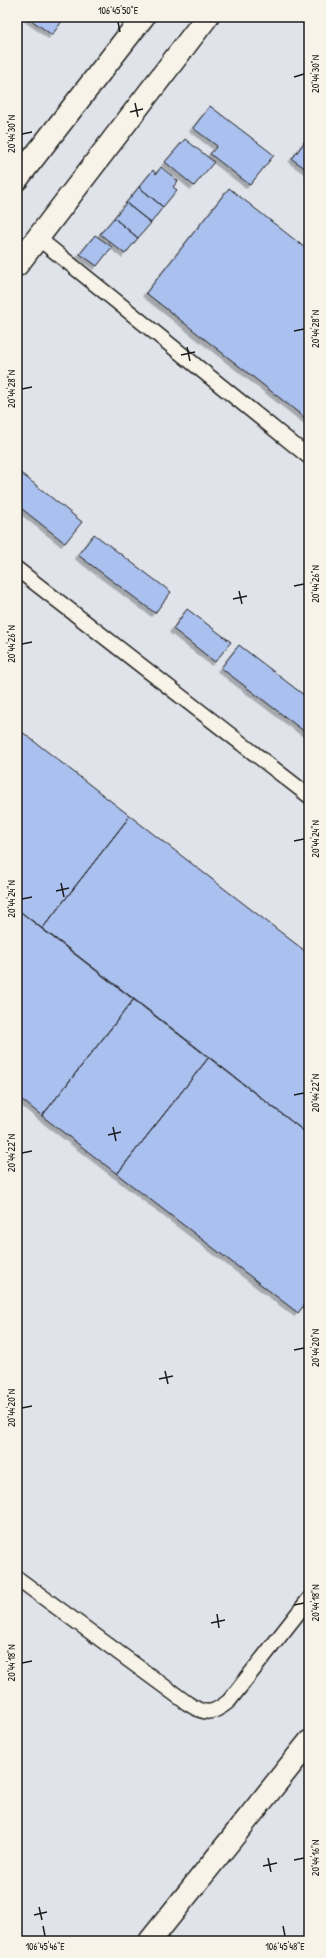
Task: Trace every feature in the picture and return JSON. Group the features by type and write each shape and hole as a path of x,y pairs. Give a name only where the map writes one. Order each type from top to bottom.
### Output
{"street":[{"path":"17,179 143,17"},
{"path":"17,265 207,17"},
{"path":"150,1941 309,1742"}],"lane":[{"path":"38,238 309,458"},
{"path":"17,569 309,796"},
{"path":"17,1578 187,1702 199,1710 210,1712 220,1708 229,1700 309,1599"}],"shaded area":[{"path":"17,17 309,17 309,1941 17,1941"}],"building":[{"path":"27,17 65,17 52,35"},
{"path":"210,106 274,155 250,185 210,154 217,146 193,128"},
{"path":"309,136 309,171 292,159"},
{"path":"185,139 214,162 194,186 165,162"},
{"path":"161,167 178,181 173,187 177,190 163,207 139,187 153,170 156,174"},
{"path":"139,187 163,207 151,223 126,203"},
{"path":"229,188 309,251 309,421 146,293"},
{"path":"126,203 151,223 138,238 114,218"},
{"path":"114,218 138,238 125,254 100,234"},
{"path":"95,235 112,247 97,266 80,254"},
{"path":"17,470 82,522 65,543 17,505"},
{"path":"94,534 171,592 155,613 78,555"},
{"path":"187,609 231,642 215,662 173,629"},
{"path":"239,645 309,699 309,735 221,668"},
{"path":"17,728 130,816 42,929 17,909"},
{"path":"130,816 309,954 309,1135 42,929"},
{"path":"17,909 134,999 42,1116 17,1096"},
{"path":"134,999 209,1057 117,1174 42,1116"},
{"path":"209,1057 309,1135 309,1299 298,1313 117,1174"}]}
